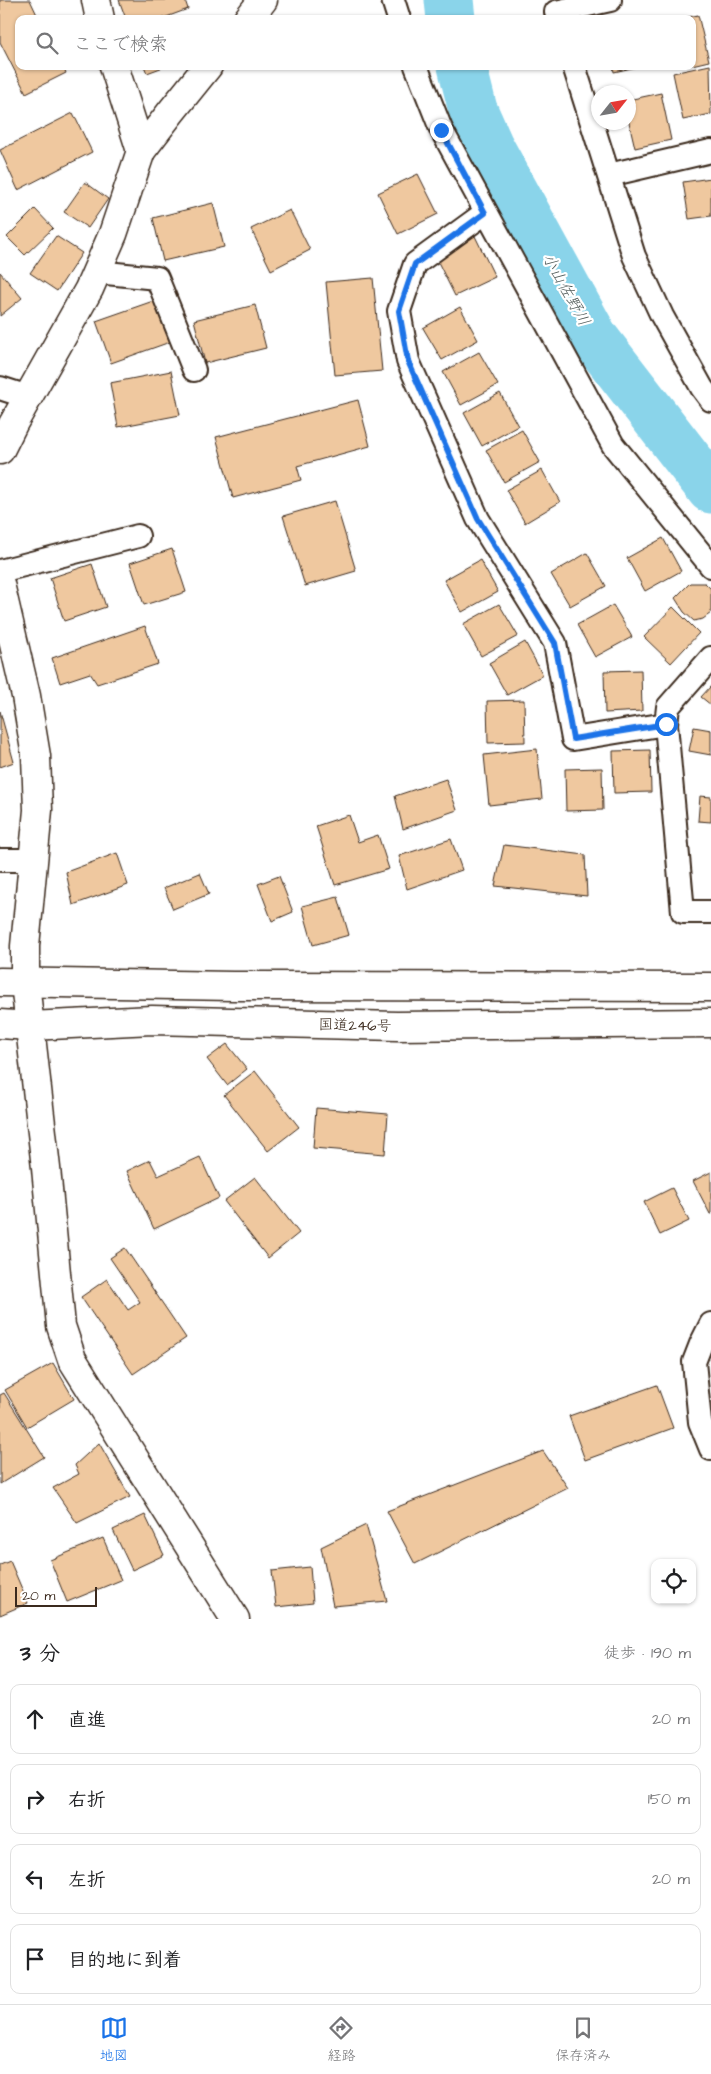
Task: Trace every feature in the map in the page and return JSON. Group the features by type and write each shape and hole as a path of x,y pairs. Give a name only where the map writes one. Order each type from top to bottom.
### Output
{"main road":[{"path":"96,0 99,15"},
{"path":"251,15 263,0"},
{"path":"115,70 141,151"},
{"path":"0,450 96,272 114,234 141,151 205,70"},
{"path":"0,584 26,696 36,756 38,810 34,860 25,946 13,982 30,1026 61,1326 72,1359 235,1619"},
{"path":"13,982 243,986 711,987"},
{"name":"国道246号","path":"0,1024 30,1026 152,1020 397,1026 711,1024"}],"street":[{"path":"393,0 398,15"},
{"path":"556,10 610,0"},
{"path":"418,70 441,130 614,445 711,566"},
{"path":"575,70 634,256 662,316 702,388 711,400"},
{"path":"609,174 711,151"},
{"path":"485,213 415,264 399,311 408,361 478,519 555,643 573,739 666,724"},
{"path":"96,272 157,278 194,370"},
{"path":"0,388 28,397"},
{"path":"0,572 138,536"},
{"path":"711,658 668,707 666,724 683,912 711,912"},
{"path":"0,860 34,860"},
{"path":"711,1324 694,1362 700,1422 711,1449"}],"building":[{"path":"0,0 30,0 37,15 15,15 15,70 65,70 66,73 26,93 0,42"},
{"path":"119,0 185,0 188,9 172,15 125,15"},
{"path":"696,15 698,15 709,61 696,64"},
{"path":"710,65 711,114 683,120 673,73 696,70 696,68"},
{"path":"661,93 671,140 635,148 631,130 636,130 636,98"},
{"path":"73,113 92,152 18,190 0,150"},
{"path":"418,174 438,214 398,234 378,193"},
{"path":"711,178 711,216 689,219 683,182"},
{"path":"85,182 108,199 88,228 64,212"},
{"path":"213,203 224,247 163,261 153,218"},
{"path":"35,209 53,228 25,255 7,237"},
{"path":"290,210 310,250 271,270 251,229"},
{"path":"56,236 82,253 57,291 30,273"},
{"path":"475,236 495,277 455,296 435,256"},
{"path":"0,272 22,298 0,316"},
{"path":"373,278 382,371 335,375 326,282"},
{"path":"156,300 170,342 111,363 96,321"},
{"path":"255,305 266,348 205,363 194,320"},
{"path":"460,307 478,340 442,360 423,328"},
{"path":"479,352 498,385 461,405 443,372"},
{"path":"171,371 180,415 118,427 110,383"},
{"path":"500,393 518,426 482,446 464,413"},
{"path":"358,400 370,446 297,466 301,480 233,498 216,437"},
{"path":"522,430 540,462 504,482 486,450"},
{"path":"542,470 560,502 525,523 506,490"},
{"path":"335,501 356,571 305,586 283,516"},
{"path":"663,538 681,571 645,591 627,558"},
{"path":"172,549 186,592 144,605 130,563"},
{"path":"587,553 606,586 570,606 551,574"},
{"path":"480,560 498,592 462,612 444,580"},
{"path":"92,564 106,607 64,621 50,578"},
{"path":"690,583 705,583 711,589 711,613 703,619 694,621 684,612 675,598"},
{"path":"499,604 518,636 481,656 463,624"},
{"path":"613,605 632,637 595,657 577,625"},
{"path":"673,607 699,633 671,663 644,637"},
{"path":"145,626 158,664 97,684 90,673 60,683 52,658"},
{"path":"525,642 543,675 507,695 489,663"},
{"path":"641,670 642,711 605,713 604,671"},
{"path":"711,686 711,705 701,697"},
{"path":"524,700 525,742 488,743 487,701"},
{"path":"0,711 14,762 0,767"},
{"path":"694,727 711,730 711,755 689,751"},
{"path":"537,749 542,799 489,805 484,755"},
{"path":"650,750 651,792 614,793 613,751"},
{"path":"602,768 603,810 566,811 565,769"},
{"path":"446,779 457,810 403,829 395,796"},
{"path":"700,796 711,797 711,822 698,821"},
{"path":"349,815 358,842 378,835 389,869 335,885 316,826"},
{"path":"451,839 462,870 407,889 399,856"},
{"path":"504,845 585,855 587,896 495,886"},
{"path":"117,853 128,885 73,905 66,872"},
{"path":"200,873 209,894 173,909 164,888"},
{"path":"279,876 293,912 272,921 258,884"},
{"path":"338,897 349,935 313,945 302,906"},
{"path":"227,1044 247,1069 227,1085 207,1059"},
{"path":"255,1071 299,1127 268,1151 224,1095"},
{"path":"316,1108 388,1114 385,1154 313,1148"},
{"path":"200,1157 219,1198 154,1229 127,1171 150,1160 158,1176"},
{"path":"711,1172 711,1214 710,1214 693,1181"},
{"path":"255,1177 299,1233 268,1258 224,1201"},
{"path":"672,1188 689,1221 660,1235 644,1202"},
{"path":"125,1248 186,1338 133,1374 81,1297 107,1279 128,1310 140,1302 110,1258"},
{"path":"53,1363 74,1399 27,1427 5,1390"},
{"path":"657,1385 673,1428 585,1460 569,1416"},
{"path":"4,1393 44,1457 0,1484 0,1395"},
{"path":"99,1443 130,1497 77,1523 53,1488 79,1474 75,1465"},
{"path":"543,1451 568,1488 415,1564 387,1511"},
{"path":"145,1515 164,1555 132,1570 113,1530"},
{"path":"366,1525 387,1601 333,1606 321,1547"},
{"path":"103,1538 121,1580 67,1602 50,1560"},
{"path":"10,1561 28,1603 0,1615 0,1565"},
{"path":"310,1567 313,1603 276,1607 272,1571"}],"waterway":[{"name":"小山佐野川","path":"449,0 451,15"},
{"name":"小山佐野川","path":"463,70 473,110 489,146 594,338 711,489"}],"route":[{"path":"441,130 485,213 415,264 399,311 408,361 478,519 555,643 573,739 666,724"}]}
